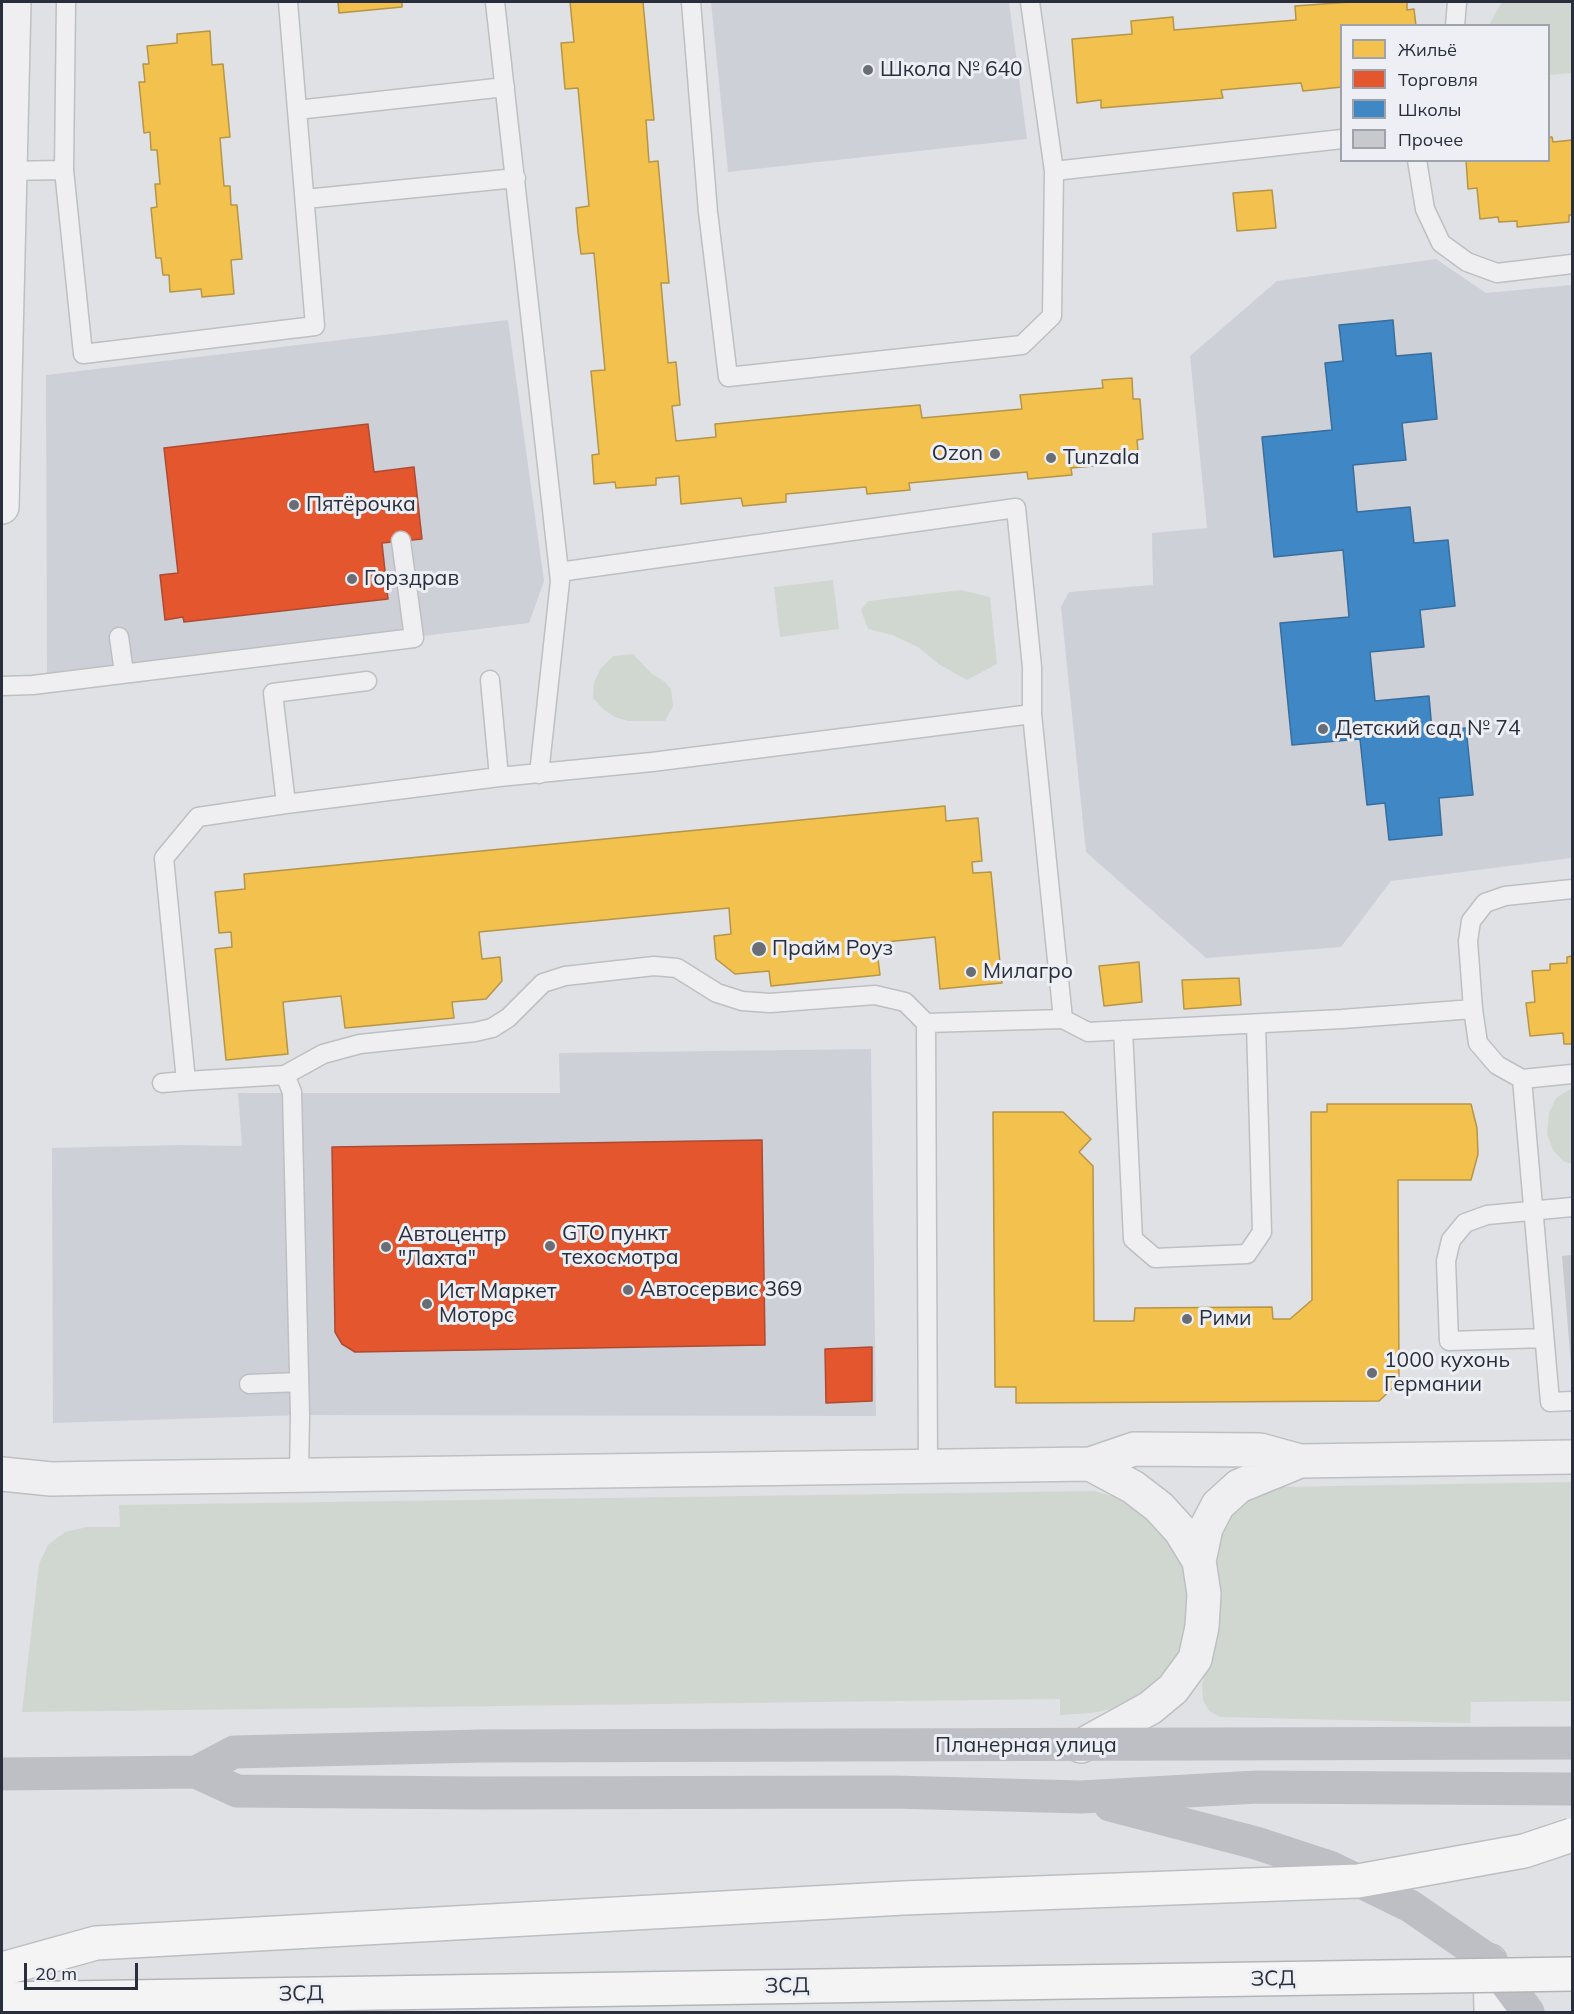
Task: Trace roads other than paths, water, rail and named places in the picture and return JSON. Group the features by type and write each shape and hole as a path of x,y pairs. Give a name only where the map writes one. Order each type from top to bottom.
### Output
{"main road":[{"name":"Планерная улица","path":"196,1772 234,1752 480,1746 1572,1743"},
{"path":"2,1774 196,1772 237,1791 893,1792 1081,1797 1257,1787 1572,1789"},
{"path":"1081,1797 1256,1843 1332,1868 1410,1906 1490,1961 1528,2013"},
{"path":"2,1969 96,1943 903,1898 1358,1881 1524,1851 1572,1835"},
{"name":"ЗСД","path":"2,1998 1572,1974"}],"street":[{"path":"2,507 6,171 15,2"},
{"path":"2,1474 51,1479 1090,1464 1134,1449 1260,1450 1300,1461 1572,1457"},
{"path":"1081,1746 1150,1708 1173,1689 1195,1659 1202,1627 1204,1594 1199,1561 1206,1528 1218,1505 1239,1486 1300,1461"},
{"path":"1090,1464 1133,1487 1159,1507 1180,1530 1199,1561"},
{"path":"1490,1961 1491,2013"}],"lane":[{"path":"66,2 64,170 83,354 315,326 288,2"},
{"path":"495,2 560,582 539,774"},
{"path":"691,2 708,212 728,377 1022,345 1052,316 1054,171 1030,2"},
{"path":"1455,24 1457,2"},
{"path":"297,110 505,87"},
{"path":"1054,171 1340,139"},
{"path":"1417,162 1425,209 1441,243 1467,262 1497,273 1572,264"},
{"path":"6,171 64,170"},
{"path":"304,199 516,178"},
{"path":"559,572 1016,508 1032,667 1032,714 1063,1019"},
{"path":"2,686 33,685 414,638 401,541"},
{"path":"119,637 124,673"},
{"path":"490,680 499,777"},
{"path":"286,804 273,693 367,681"},
{"path":"186,1081 164,858 198,817 499,777 1032,714"},
{"path":"1572,889 1505,896 1485,903 1471,921 1468,941 1478,1043 1497,1065 1522,1079 1572,1074"},
{"path":"162,1083 285,1075 323,1054 360,1044 475,1032 492,1028 508,1018 526,998 543,984 565,976 654,966 677,968 717,993 742,1001 770,1003 875,995 905,1002 926,1023 928,1467"},
{"path":"926,1023 1063,1019 1088,1032 1473,1009"},
{"path":"1122,1030 1133,1239 1155,1258 1247,1254 1262,1232 1256,1023"},
{"path":"285,1075 292,1092 300,1474"},
{"path":"1522,1079 1550,1402 1572,1401"},
{"path":"1544,1338 1449,1341 1446,1260 1451,1240 1466,1223 1487,1215 1572,1207"},
{"path":"249,1384 299,1382"}],"place":[{"name":"Школа № 640","path":"868,70"},
{"name":"Ozon","path":"995,454"},
{"name":"Tunzala","path":"1051,458"},
{"name":"Пятёрочка","path":"294,505"},
{"name":"Горздрав","path":"352,579"},
{"name":"Детский сад № 74","path":"1323,729"},
{"name":"Прайм Роуз","path":"759,949"},
{"name":"Милагро","path":"971,972"},
{"name":"GTO пункт техосмотра","path":"550,1246"},
{"name":"Автоцентр \"Лахта\"","path":"386,1247"},
{"name":"Автосервис 369","path":"628,1290"},
{"name":"Ист Маркет Моторс","path":"427,1304"},
{"name":"Рими","path":"1187,1319"},
{"name":"1000 кухонь Германии","path":"1372,1373"}]}
